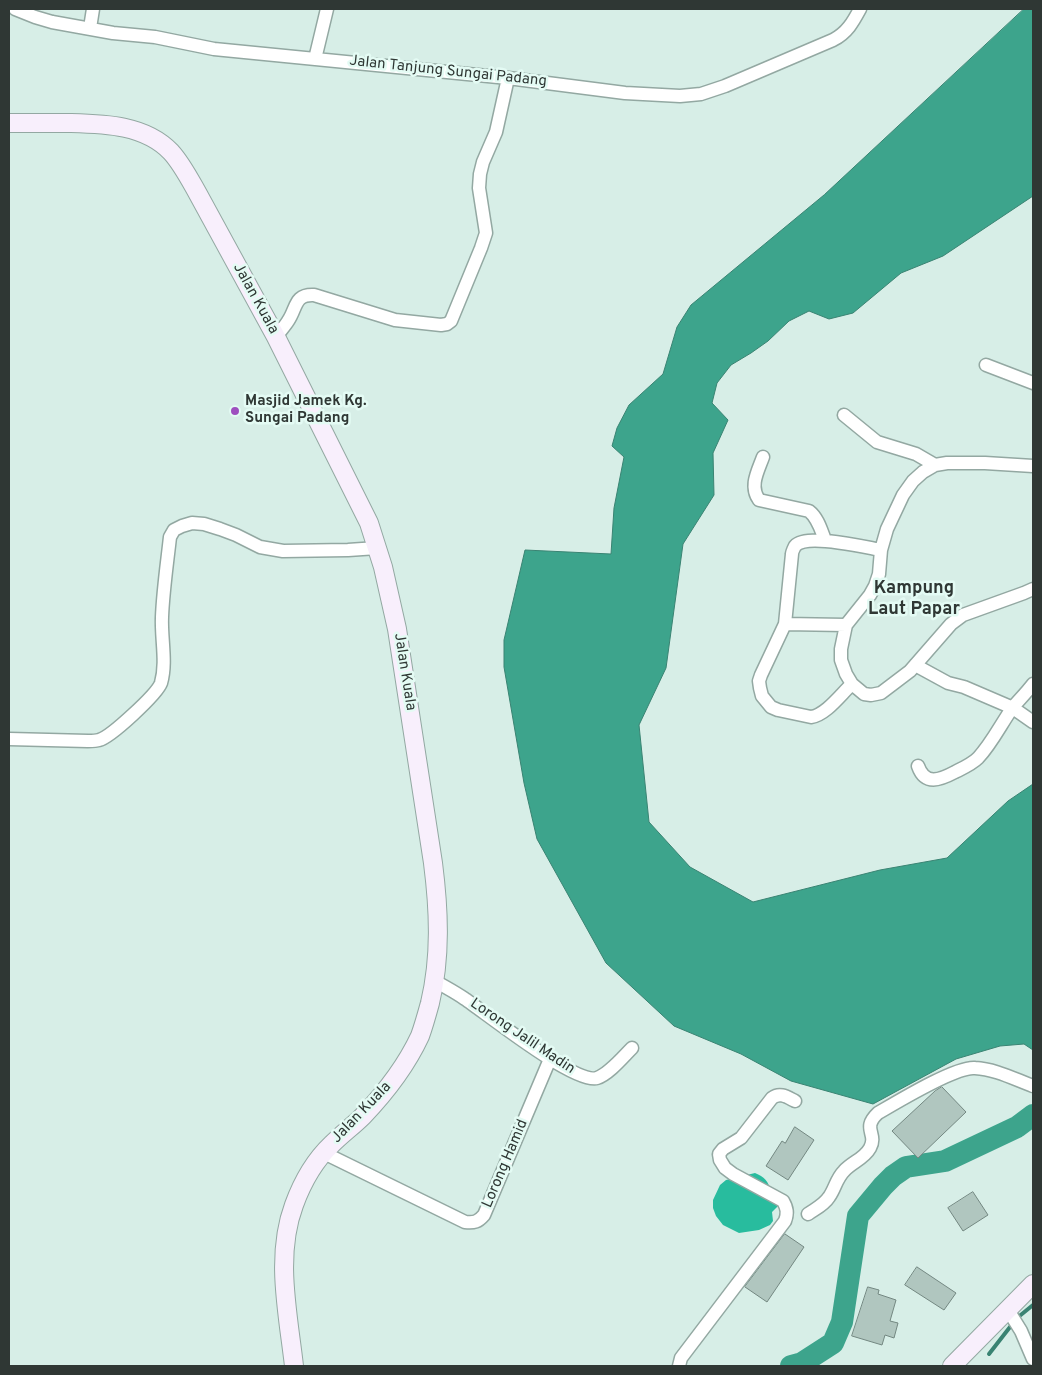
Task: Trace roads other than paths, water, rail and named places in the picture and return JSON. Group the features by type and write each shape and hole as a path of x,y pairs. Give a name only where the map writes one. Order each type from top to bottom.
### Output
{"main road":[{"name":"Jalan Kuala","path":"9,122 116,126 138,131 156,139 171,152 184,171 276,337 369,523 397,629 437,897 438,930 435,981 421,1034 395,1080 362,1116 330,1145 316,1163 294,1203 285,1241 284,1261 294,1366"},
{"path":"952,1366 1033,1284"}],"street":[{"name":"Jalan Tanjung Sungai Padang","path":"15,9 52,22 214,49 508,78 625,93 680,96 701,94 724,86 833,40 841,36 848,29 860,9"},
{"path":"90,28 93,9"},
{"path":"315,59 327,9"},
{"path":"276,337 289,320 298,300 308,295 314,295 395,320 442,325 447,324 453,318 486,233 479,188 480,174 496,132 508,78"},
{"path":"986,365 1033,383"},
{"path":"844,415 877,442 916,454 935,465"},
{"path":"764,457 754,485 755,495 758,500 809,511 814,515 825,540"},
{"path":"1033,466 947,463 935,465 913,481 903,495 887,529 881,550 879,574 875,586 846,625 841,649 841,660 846,674 852,684 864,694 876,695 881,693 910,671 951,624 962,615 1033,589"},
{"path":"9,739 100,740 110,735 152,695 160,684 162,674 162,612 170,537 174,530 192,523 204,524 236,535 260,547 283,551 377,548"},
{"path":"852,684 824,712 816,716 806,717 771,707 762,696 759,681 785,624 794,547 800,543 825,540 881,550"},
{"path":"785,624 846,625"},
{"path":"916,665 948,683 964,687 1013,708 1033,722"},
{"path":"918,766 925,777 935,780 968,766 993,738 1013,708 1033,684"},
{"name":"Lorong Jalil Madin","path":"435,981 463,998 550,1059 588,1078 596,1078 606,1073 632,1048"},
{"name":"Lorong Hamid","path":"324,1153 465,1222 473,1223 480,1220 484,1215 550,1059"},
{"path":"808,1214 828,1199 838,1177 845,1169 865,1155 873,1140 869,1125 871,1119 878,1113 954,1072 972,1067 994,1072 1033,1086"},
{"path":"679,1366 681,1358 785,1221 787,1214 783,1201 733,1174 725,1168 719,1154 723,1149 741,1138 772,1098 781,1095 794,1101"},
{"path":"1008,1310 1033,1359"}],"waterway":[{"path":"791,1366 802,1363 833,1343 842,1322 858,1216 883,1186 906,1167 945,1161 1017,1127 1033,1115"},
{"path":"989,1354 1017,1318 1033,1305"}],"place":[{"name":"Masjid Jamek Kg. Sungai Padang","path":"235,411"}],"district":[{"name":"Kampung Laut Papar","path":"914,599"}]}
